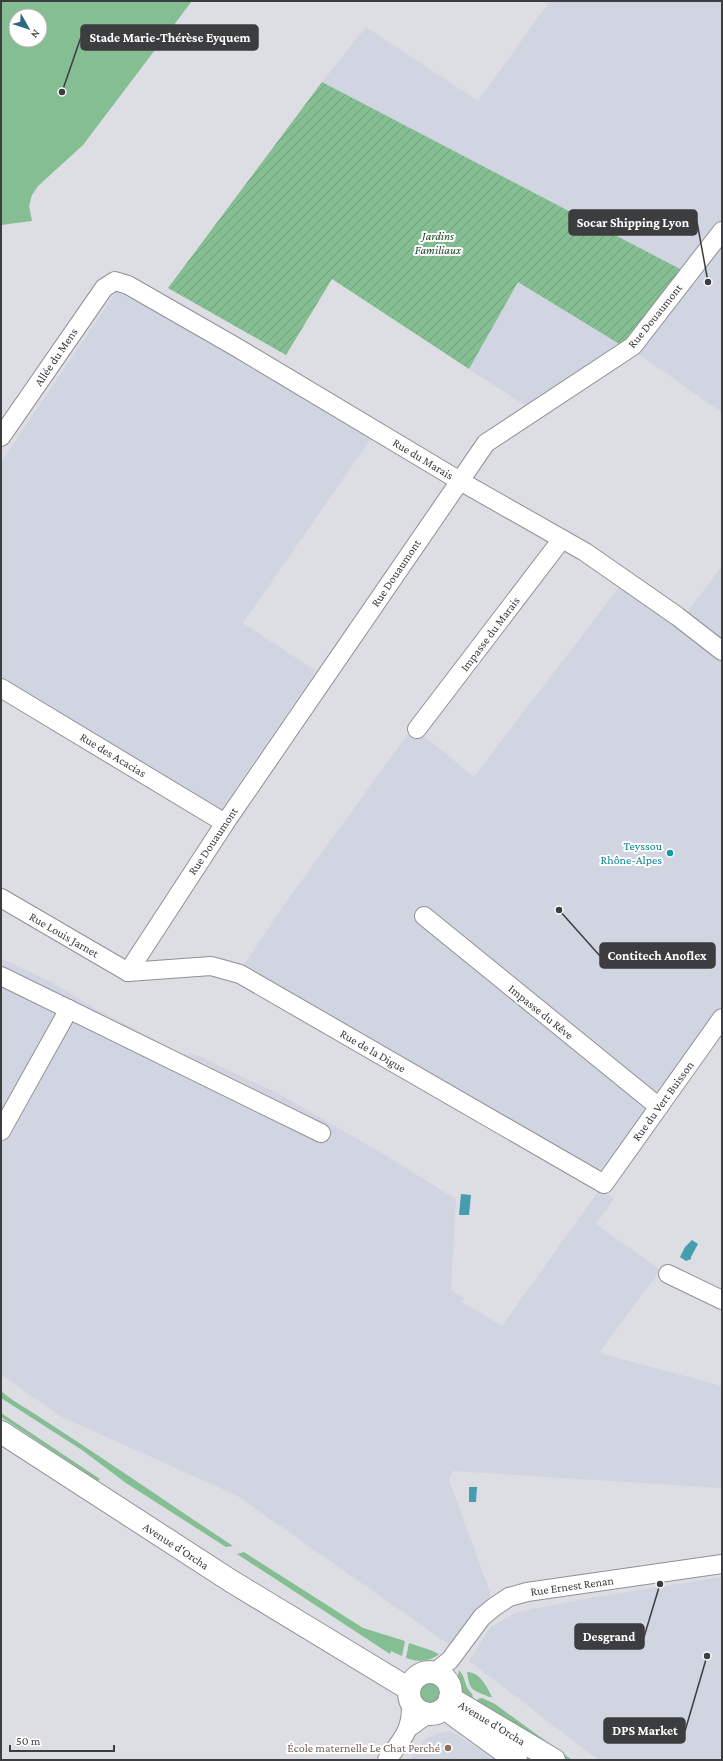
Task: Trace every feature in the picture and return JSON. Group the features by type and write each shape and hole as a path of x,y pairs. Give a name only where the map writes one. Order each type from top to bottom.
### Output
{"main road":[{"name":"Avenue d'Orcha","path":"1,1432 231,1581 353,1655 388,1660 432,1689 554,1760"},
{"name":"Avenue d'Orcha","path":"432,1689 516,1760"}],"street":[{"name":"Rue Douaumont","path":"128,972 224,823 486,443 633,346 722,231"},
{"name":"Rue du Marais","path":"115,281 128,285 229,343 460,481 585,552 671,611 722,651"},
{"name":"Allée du Mens","path":"1,437 104,288 115,281"},
{"name":"Impasse du Marais","path":"418,729 562,539"},
{"name":"Rue des Acacias","path":"1,688 224,823"},
{"name":"Rue Louis Jarnet","path":"1,898 128,972"},
{"name":"Impasse du Rêve","path":"424,916 659,1107"},
{"name":"Rue de la Digue","path":"128,972 211,966 240,974 604,1184"},
{"path":"1,976 321,1133"},
{"path":"1,1131 69,1009"},
{"name":"Rue du Vert Buisson","path":"604,1184 722,1018"},
{"path":"668,1274 722,1300"},
{"name":"Rue Ernest Renan","path":"387,1760 410,1727 432,1689 482,1617 509,1597 527,1592 722,1564"}],"shaded area":[{"path":"550,1 722,1 722,413 629,347 537,413 469,369 518,282 621,345 682,270 322,82 366,27 478,101"},
{"path":"117,291 274,378 372,437 243,623 316,671 219,812 1,676 1,462"},
{"path":"722,566 722,1021 603,1183 240,971 284,905 413,727 474,777 626,578 682,619"},
{"path":"1,958 53,983 94,1008 182,1054 196,1055 279,1094 385,1155 456,1199 451,1290 464,1298 462,1302 502,1326 600,1189 614,1199 596,1224 660,1270 599,1353 722,1386 722,1488 453,1471 449,1480 491,1595 451,1646 236,1495 62,1417 1,1375"},
{"path":"722,1577 722,1760 599,1760 469,1661 491,1627 517,1612 590,1598"},
{"name":"École maternelle Le Chat Perché","path":"451,1731 495,1760 410,1760 425,1739 439,1733"}],"green space":[{"path":"1,1 192,1 83,145 38,186 32,195 29,206 32,221 1,225"},
{"name":"Jardins Familiaux","path":"322,82 682,270 621,345 518,282 469,369 332,279 286,355 168,288"},
{"path":"1,1391 233,1546 226,1547 126,1483 82,1450 1,1398"},
{"path":"1,1413 100,1479 98,1481 1,1417"},
{"path":"244,1552 363,1628 405,1641 402,1656 391,1651 390,1654 237,1554"},
{"path":"409,1643 439,1654 427,1660 414,1660 406,1658"},
{"path":"459,1670 463,1676 467,1688 472,1694 473,1698 470,1704 461,1693 458,1680"},
{"path":"467,1672 476,1674 479,1677 492,1697 475,1691 471,1687"},
{"path":"429,1681 438,1684 441,1693 438,1702 429,1705 420,1702 417,1693 420,1684"},
{"path":"482,1698 495,1704 572,1760 561,1760 474,1706 478,1699"}],"water":[{"path":"461,1194 471,1195 469,1215 459,1215"},
{"path":"692,1240 698,1244 691,1259 686,1261 680,1257 685,1247"},
{"path":"469,1487 477,1487 476,1502 469,1502"}],"place":[{"name":"Stade Marie-Thérèse Eyquem","path":"62,92"},
{"name":"Socar Shipping Lyon","path":"708,282"},
{"name":"Teyssou Rhône-Alpes","path":"670,853"},
{"name":"Contitech Anoflex","path":"559,910"},
{"name":"Desgrand","path":"660,1584"},
{"name":"DPS Market","path":"707,1656"},
{"name":"École maternelle Le Chat Perché","path":"448,1748"}]}
